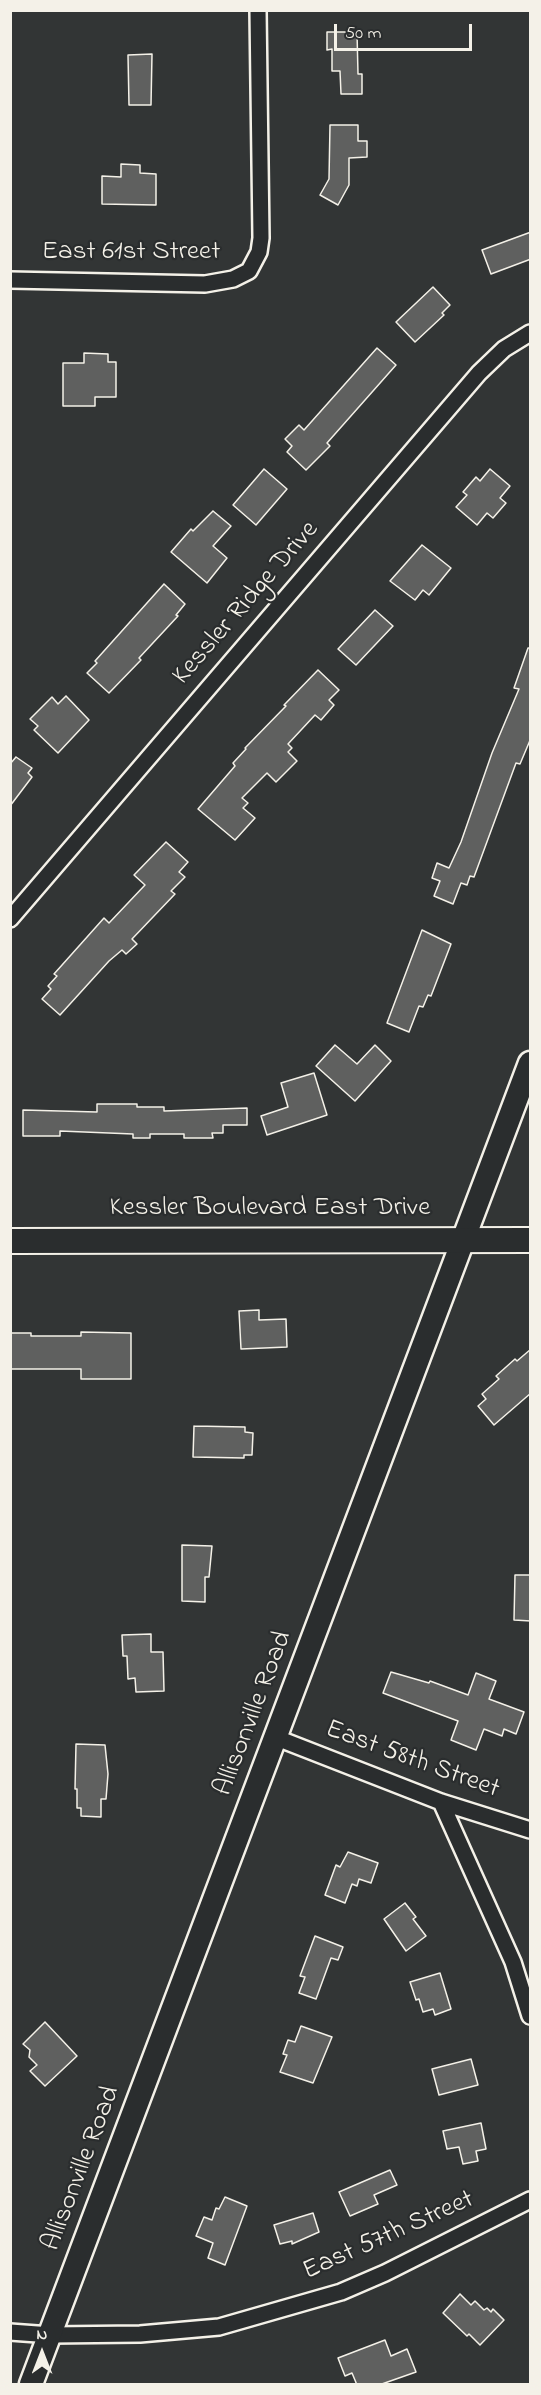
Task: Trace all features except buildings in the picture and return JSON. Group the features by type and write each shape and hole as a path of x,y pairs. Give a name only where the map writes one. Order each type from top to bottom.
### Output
{"main road":[{"name":"Allisonville Road","path":"31,2385 531,1063"},
{"name":"Kessler Boulevard East Drive","path":"10,1241 531,1240"}],"street":[{"name":"East 61st Street","path":"10,280 205,284 233,279 249,272 259,252 261,238 258,10"},
{"name":"Kessler Ridge Drive","path":"10,919 479,373 504,349 531,333"},
{"name":"East 58th Street","path":"277,1738 441,1802 531,1830"},
{"path":"441,1802 513,1962 531,2016"},
{"name":"East 57th Street","path":"10,2332 51,2335 140,2334 219,2327 341,2292 385,2273 531,2200"}]}
